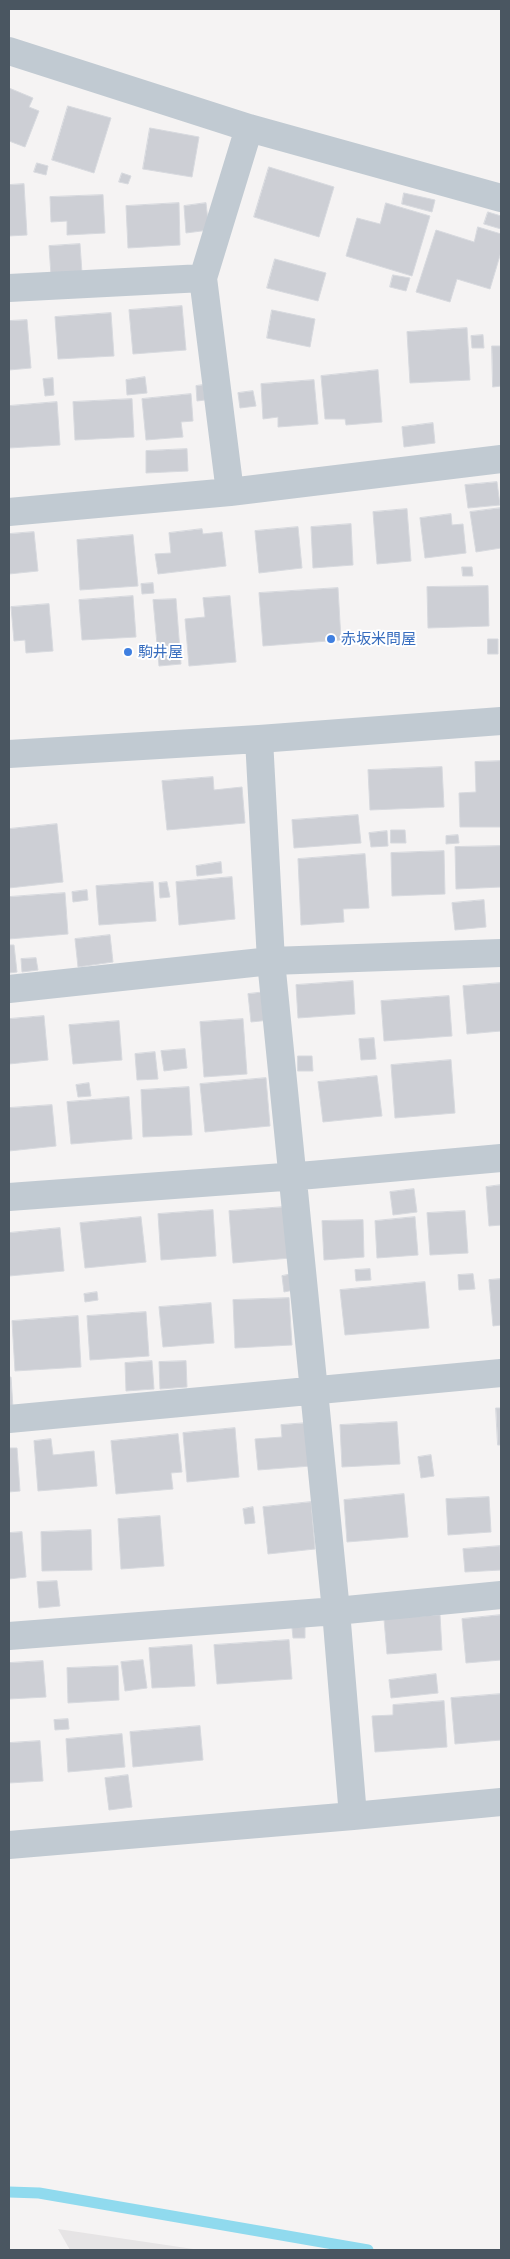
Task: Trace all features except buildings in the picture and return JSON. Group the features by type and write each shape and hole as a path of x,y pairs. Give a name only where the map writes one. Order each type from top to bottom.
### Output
{"street":[{"path":"9,51 249,128 501,198"},
{"path":"230,492 203,278 249,128"},
{"path":"9,288 203,278"},
{"path":"9,512 230,492 501,459"},
{"path":"9,754 258,739 501,721"},
{"path":"258,739 271,961 336,1611 353,1816"},
{"path":"9,989 271,961 501,953"},
{"path":"9,1197 501,1158"},
{"path":"9,1419 501,1373"},
{"path":"9,1636 336,1611 501,1595"},
{"path":"9,1845 501,1802"}],"shaded area":[{"path":"58,2229 200,2250 70,2250"}],"waterway":[{"path":"9,2192 39,2193 368,2250"}],"place":[{"name":"赤坂米問屋","path":"331,639"},
{"name":"駒井屋","path":"128,652"}]}
